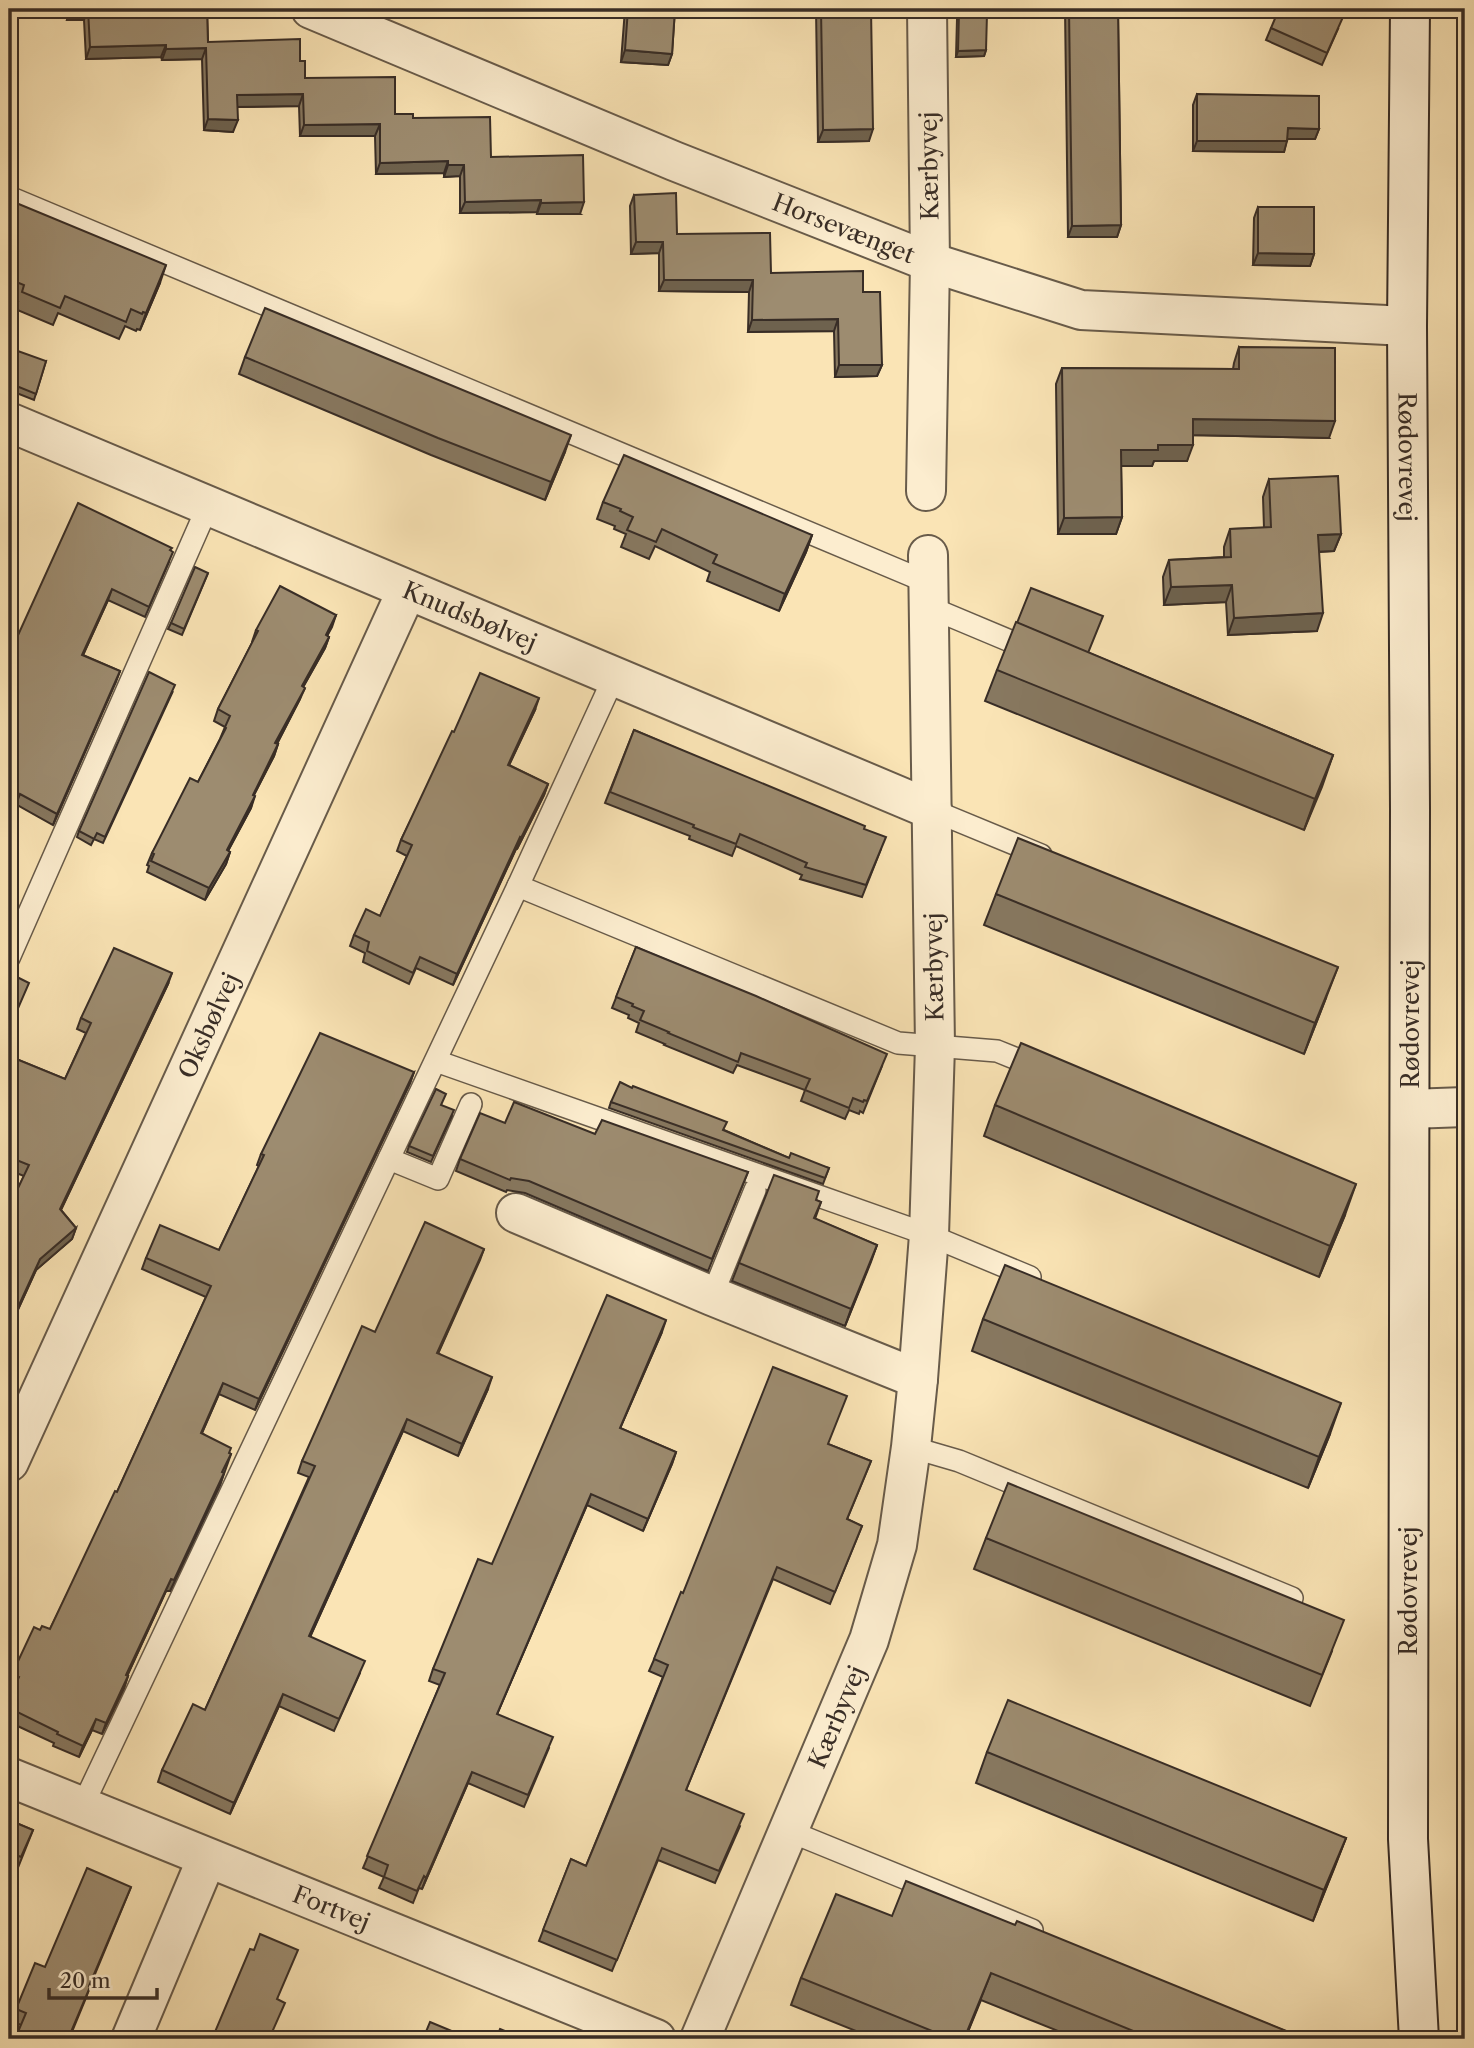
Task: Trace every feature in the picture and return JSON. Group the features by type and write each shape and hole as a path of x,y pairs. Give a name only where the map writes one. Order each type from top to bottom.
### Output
{"street":[{"name":"Horsevænget","path":"311,9 674,161 930,262 1081,310 1406,326"},
{"name":"Kærbyvej","path":"926,491 930,262 927,9"},
{"name":"Rødovrevej","path":"1410,9 1406,326 1410,1109 1408,1839 1419,2039"},
{"name":"Knudsbølvej","path":"9,422 932,810"},
{"name":"Kærbyvej","path":"700,2039 869,1640 897,1545 911,1447 929,1235 935,1046 929,582"},
{"name":"Oksbølvej","path":"9,1462 407,590"},
{"path":"1410,1109 1465,1107"},
{"path":"516,1213 712,1296 918,1378"},
{"name":"Fortvej","path":"9,1777 656,2039"},
{"path":"131,2039 206,1858"}],"lane":[{"path":"9,197 929,582 1057,661"},
{"path":"9,958 208,506"},
{"path":"82,1807 436,1061 614,677"},
{"path":"932,810 1059,863"},
{"path":"518,886 898,1043 997,1051 1061,1077"},
{"path":"436,1061 929,1235 1043,1282"},
{"path":"389,1159 438,1179 471,1104"},
{"path":"712,1296 755,1190"},
{"path":"911,1447 959,1461 1292,1598"},
{"path":"789,1831 1032,1930"}],"building":[{"path":"88,9 207,9 208,42 300,39 300,61 305,61 305,78 395,77 395,114 413,114 413,118 490,117 491,157 583,155 584,202 465,202 464,165 448,165 448,161 380,163 380,124 304,125 303,94 237,95 238,120 208,119 206,48 166,49 166,45 90,47"},
{"path":"628,9 675,9 672,54 625,50"},
{"path":"821,9 871,9 873,129 823,130"},
{"path":"1069,9 1118,9 1121,225 1072,226"},
{"path":"1279,9 1324,9 1343,17 1327,53 1271,28"},
{"path":"959,13 987,14 986,50 958,51"},
{"path":"1197,94 1319,96 1319,129 1288,128 1287,141 1197,141"},
{"path":"676,193 677,234 770,233 771,273 863,271 863,292 880,292 882,365 839,365 838,319 752,320 753,280 664,280 663,242 636,242 634,195"},
{"path":"9,200 166,265 146,313 131,309 126,322 65,296 60,308 22,292 24,285 9,279"},
{"path":"1258,207 1314,207 1314,254 1258,253"},
{"path":"265,308 571,435 551,482 245,357"},
{"path":"1239,347 1335,348 1335,421 1193,419 1193,445 1158,445 1158,450 1121,450 1122,517 1064,518 1062,368 1239,369"},
{"path":"15,350 46,361 36,394 9,383 9,366"},
{"path":"624,455 812,535 785,594 713,563 717,555 662,529 656,542 627,530 633,517 603,502"},
{"path":"1338,476 1341,534 1318,535 1323,613 1234,618 1232,585 1171,587 1169,560 1231,557 1230,529 1271,527 1269,479"},
{"path":"78,503 172,548 170,550 173,552 149,607 112,589 82,655 120,671 57,814 20,794 15,807 9,804 9,655"},
{"path":"195,567 208,573 184,629 171,623"},
{"path":"280,586 336,615 326,635 329,637 302,686 305,688 275,743 278,744 253,795 255,796 227,850 230,852 209,888 151,861 154,854 152,853 190,778 198,782 226,728 230,716 218,709"},
{"path":"1031,588 1103,616 1088,653 1017,623"},
{"path":"1016,622 1333,755 1315,799 997,670"},
{"path":"149,672 175,685 105,837 97,833 94,839 79,831"},
{"path":"480,673 539,698 508,765 548,784 520,837 457,974 420,957 413,973 367,951 369,942 354,935 366,909 380,916 412,845 401,840"},
{"path":"634,730 886,837 866,885 805,867 807,863 740,834 736,844 610,792"},
{"path":"1018,838 1338,967 1315,1023 996,894"},
{"path":"636,947 887,1054 867,1101 853,1098 849,1108 805,1090 810,1079 741,1053 738,1062 640,1020 644,1011 616,997"},
{"path":"114,948 172,973 60,1209 76,1228 40,1259 9,1322 9,1207 29,1165 9,1157 9,1056 65,1079 91,1023 81,1018"},
{"path":"9,973 29,983 9,1029"},
{"path":"320,1033 414,1072 259,1399 223,1383 201,1433 231,1448 231,1454 222,1472 224,1473 174,1580 171,1579 106,1723 96,1719 83,1746 9,1708 9,1698 19,1677 12,1674 34,1627 40,1630 42,1626 50,1629 115,1491 117,1492 211,1286 146,1258 160,1225 219,1250 264,1155 261,1154"},
{"path":"1021,1043 1356,1184 1330,1246 995,1105"},
{"path":"620,1082 727,1122 723,1130 789,1158 791,1153 829,1168 825,1178 611,1102"},
{"path":"436,1089 446,1094 441,1105 454,1110 433,1156 409,1146"},
{"path":"514,1102 595,1134 602,1120 748,1172 712,1259 529,1181 510,1180 460,1159 480,1113 505,1123"},
{"path":"774,1175 819,1191 816,1200 821,1202 814,1218 877,1245 851,1309 739,1263"},
{"path":"425,1222 484,1249 437,1353 492,1377 462,1444 407,1419 309,1636 365,1661 339,1719 283,1694 234,1803 162,1770 193,1704 205,1710 315,1466 302,1461 362,1326 375,1332"},
{"path":"1005,1265 1341,1403 1319,1457 983,1319"},
{"path":"607,1295 666,1320 620,1428 676,1452 648,1519 591,1494 497,1714 553,1737 528,1795 472,1772 426,1878 424,1876 417,1891 384,1877 388,1865 367,1856 445,1673 433,1669 478,1559 492,1564"},
{"path":"773,1367 847,1396 828,1444 871,1461 847,1519 862,1526 835,1592 777,1567 686,1790 744,1814 719,1871 662,1848 617,1960 543,1930 571,1859 586,1866 632,1755 668,1665 654,1659"},
{"path":"1008,1483 1344,1620 1322,1675 986,1538"},
{"path":"1008,1700 1346,1838 1324,1890 987,1752"},
{"path":"9,1820 33,1830 21,1857 9,1852"},
{"path":"87,1868 131,1887 90,1987 66,2039 15,2039 26,2013 16,2009 35,1963 45,1967"},
{"path":"906,1881 1015,1925 1017,1921 1306,2039 1153,2039 991,1973 964,2039 952,2039 801,1978 836,1894 892,1916"},
{"path":"260,1934 298,1950 277,1999 285,2003 269,2039 212,2039 250,1949 254,1950"},
{"path":"430,2022 471,2039 423,2039"},
{"path":"500,2029 524,2039 496,2039"}]}
